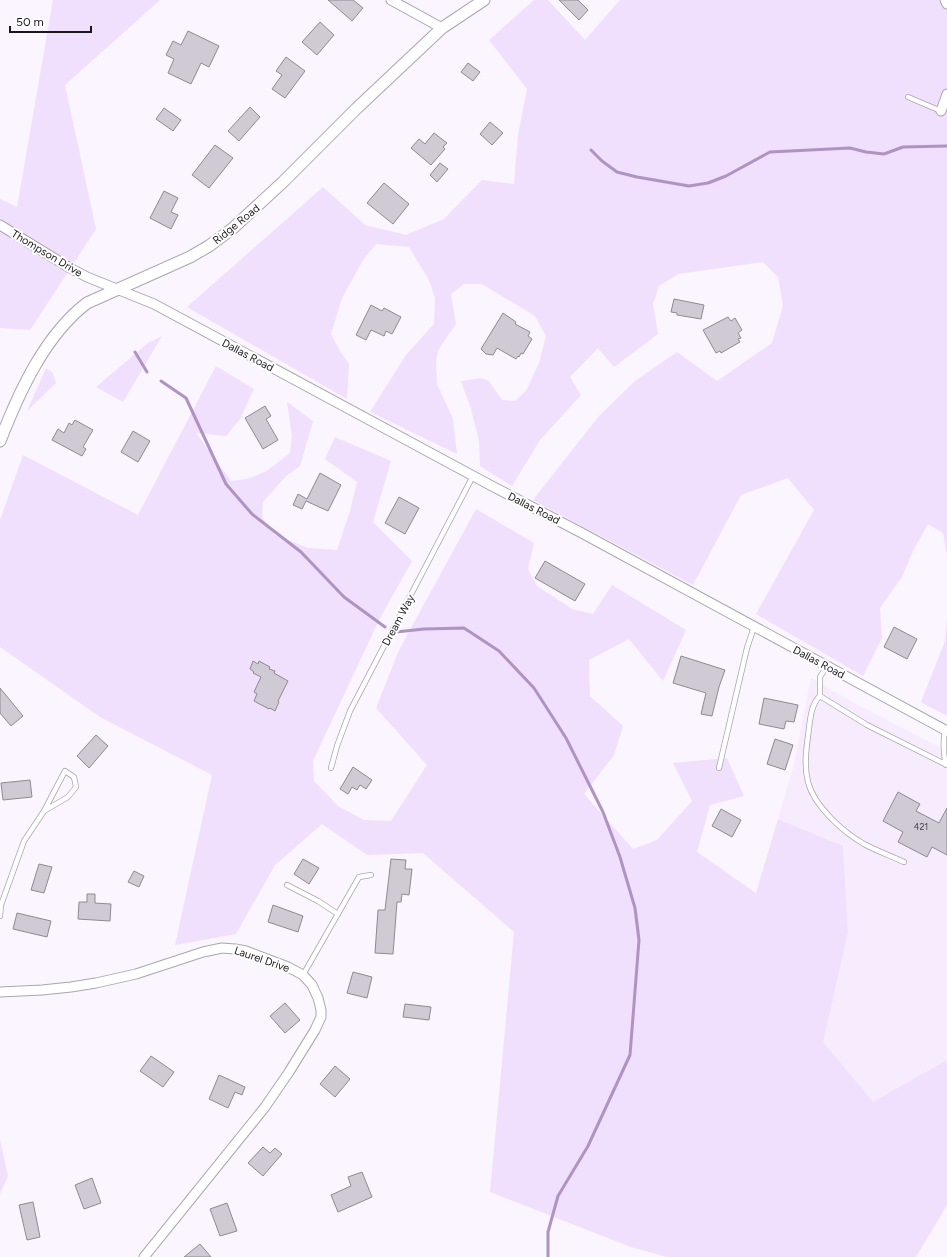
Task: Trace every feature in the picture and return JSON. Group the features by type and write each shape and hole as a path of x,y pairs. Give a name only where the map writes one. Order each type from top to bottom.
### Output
{"street":[{"path":"391,0 442,28"},
{"name":"Ridge Road","path":"0,441 9,418 37,364 64,323 75,312 87,303 190,257 209,246 232,229 283,182 351,114 442,28 484,0"},
{"path":"945,0 947,4"},
{"path":"941,111 947,94"},
{"name":"Thompson Drive","path":"0,225 70,268 87,277 118,289"},
{"name":"Dallas Road","path":"118,289 154,304 580,532 946,731"},
{"name":"Laurel Drive","path":"0,992 42,990 96,983 136,974 203,952 222,948 236,949 257,955 288,967 303,975 312,985 318,998 321,1010 320,1017 315,1030 290,1072 265,1107 144,1257"}],"lane":[{"path":"908,97 941,111"},
{"name":"Dream Way","path":"331,768 337,746 350,711 473,476"},
{"path":"719,768 747,648 754,627"},
{"path":"820,696 820,677 827,666"},
{"path":"820,696 867,726 947,765"},
{"path":"820,696 815,700 811,714 805,759 808,782 814,797 826,813 845,831 864,844 904,862"},
{"path":"946,731 943,742 944,757 947,765"},
{"path":"0,916 1,905 24,841 44,811 66,771 74,777 76,787 68,798 44,811"},
{"path":"303,975 359,877 371,875"},
{"path":"288,885 318,901 338,914"}],"shaded area":[{"path":"53,0 160,0 65,85 96,229 30,330 0,328 0,199 17,207"},
{"path":"534,0 548,0 585,40 620,0 947,0 947,556 943,533 928,524 913,551 902,577 880,608 882,638 863,676 756,614 814,510 788,478 741,495 693,585 533,500 599,416 635,381 677,352 717,381 772,343 783,306 778,277 763,262 678,274 659,286 653,304 658,334 614,367 598,348 570,377 581,395 540,440 512,486 480,466 479,441 471,409 461,381 481,378 489,381 502,400 515,401 526,391 539,363 546,336 535,316 482,284 464,284 451,294 456,324 438,350 436,364 437,384 453,419 457,454 370,412 406,355 434,324 435,298 429,280 409,247 376,244 363,260 342,298 331,334 341,353 349,364 347,399 187,307 323,187 365,225 406,235 444,219 482,180 514,184 518,135 527,89 489,40"},
{"path":"162,336 123,402 96,387 148,343"},
{"path":"216,366 254,389 240,419 226,436 196,433 231,481 247,479 267,471 290,453 292,436 287,402 313,421 300,466 286,476 263,502 262,517 275,535 308,548 337,550 350,511 357,482 325,459 335,437 391,461 373,522 412,561 379,620 313,761 314,781 338,806 364,820 391,821 427,765 376,708 399,650 476,509 534,543 528,569 537,586 572,609 593,614 612,585 686,630 663,681 629,639 589,660 590,696 623,726 614,755 584,794 633,849 657,840 692,801 673,763 727,758 744,796 710,805 697,852 756,893 778,819 843,846 848,932 823,1042 873,1102 947,1060 947,1205 916,1257 667,1257 631,1247 490,1192 514,932 423,853 367,855 322,824 275,865 236,934 175,945 212,775 100,717 0,647 0,520 23,455 138,515"},
{"path":"46,368 53,373 56,383 27,411"},
{"path":"947,618 947,716 921,702 945,641"},
{"path":"811,678 854,703 947,751 947,1060 873,1103 822,1042 848,932 843,846 778,819 794,764"},
{"path":"0,1140 8,1176 0,1194"}],"building":[{"path":"328,0 353,0 363,8 352,21"},
{"path":"559,0 578,0 588,10 579,20"},
{"path":"320,22 334,35 317,55 302,42"},
{"path":"188,31 219,46 209,67 201,63 191,84 168,73 174,59 166,55 173,41 181,45"},
{"path":"286,57 305,71 285,98 272,89 282,75 276,71"},
{"path":"468,63 480,72 473,81 461,72"},
{"path":"250,107 260,117 239,141 228,131"},
{"path":"164,108 181,120 173,131 156,119"},
{"path":"490,122 503,133 492,145 480,134"},
{"path":"434,133 447,143 443,147 445,149 431,165 411,148 419,139 425,144"},
{"path":"215,145 233,158 209,188 192,175"},
{"path":"440,163 448,169 437,182 430,175"},
{"path":"384,183 409,204 393,224 367,203"},
{"path":"164,191 178,198 171,212 178,215 171,229 150,218"},
{"path":"674,299 704,305 701,319 677,315 677,313 671,312"},
{"path":"371,305 382,311 384,308 401,317 392,334 386,331 384,336 371,330 366,340 356,335"},
{"path":"503,313 516,322 515,324 530,332 528,336 532,339 523,354 521,353 516,359 497,348 493,355 486,354 481,349"},
{"path":"728,317 731,321 735,318 742,330 738,333 741,338 738,339 740,342 721,353 720,351 716,353 703,330"},
{"path":"265,406 271,416 266,419 278,440 263,449 245,418"},
{"path":"75,420 93,430 83,447 86,449 82,456 52,440 58,429 64,433 69,423 72,425"},
{"path":"133,431 150,441 138,462 121,452"},
{"path":"320,473 341,485 328,511 306,501 302,509 293,505 298,494 307,499"},
{"path":"399,497 419,508 405,534 385,523"},
{"path":"545,561 585,584 575,601 535,578"},
{"path":"894,627 917,639 907,659 884,647"},
{"path":"681,656 725,670 712,716 701,714 706,693 673,683"},
{"path":"253,661 258,664 259,661 270,667 269,669 275,671 274,673 288,681 278,701 279,702 275,711 254,701 257,694 254,692 261,677 253,673 254,672 250,669"},
{"path":"0,688 23,716 11,726 0,713"},
{"path":"764,698 798,705 794,722 786,721 784,729 759,724"},
{"path":"96,735 108,746 89,768 77,756"},
{"path":"775,739 793,745 785,770 767,764"},
{"path":"353,767 372,780 366,789 360,785 357,790 352,787 348,794 340,789"},
{"path":"30,780 32,797 3,800 1,783"},
{"path":"898,792 920,804 916,811 939,823 947,808 947,855 932,847 927,857 898,842 903,832 883,821"},
{"path":"721,809 741,820 732,837 712,826"},
{"path":"303,859 319,868 309,884 294,874"},
{"path":"391,859 406,860 405,869 412,869 409,895 402,894 401,902 397,902 393,954 375,953 378,910 385,910"},
{"path":"39,864 52,867 44,893 31,890"},
{"path":"134,871 144,876 139,887 128,882"},
{"path":"87,894 95,894 95,903 111,904 110,921 78,919 79,902 87,902"},
{"path":"273,905 303,916 298,932 268,922"},
{"path":"17,913 51,921 47,937 13,929"},
{"path":"353,972 372,977 367,998 347,993"},
{"path":"285,1003 300,1020 285,1033 270,1016"},
{"path":"405,1004 431,1007 429,1020 403,1017"},
{"path":"151,1056 174,1072 163,1087 140,1071"},
{"path":"335,1066 350,1079 335,1097 320,1084"},
{"path":"219,1075 245,1087 242,1095 235,1092 228,1108 209,1099"},
{"path":"263,1147 270,1153 275,1148 282,1154 263,1176 248,1163"},
{"path":"362,1172 372,1197 338,1212 331,1195 351,1186 348,1177"},
{"path":"92,1178 101,1203 84,1209 75,1185"},
{"path":"33,1202 40,1237 27,1240 19,1205"},
{"path":"227,1203 237,1231 220,1236 210,1209"},
{"path":"200,1244 211,1257 184,1257"}],"waterway":[{"path":"591,150 602,161 617,172 689,186 708,183 726,176 770,152 850,148 884,154 903,147 947,146"},
{"path":"135,352 147,372"},
{"path":"161,381 186,398 226,484 252,514 301,552 344,597 385,627"},
{"path":"396,632 424,629 464,628 499,651 534,688 566,738 603,812 620,857 635,908 639,940 630,1055 588,1146 558,1196 548,1232 548,1257"}]}
